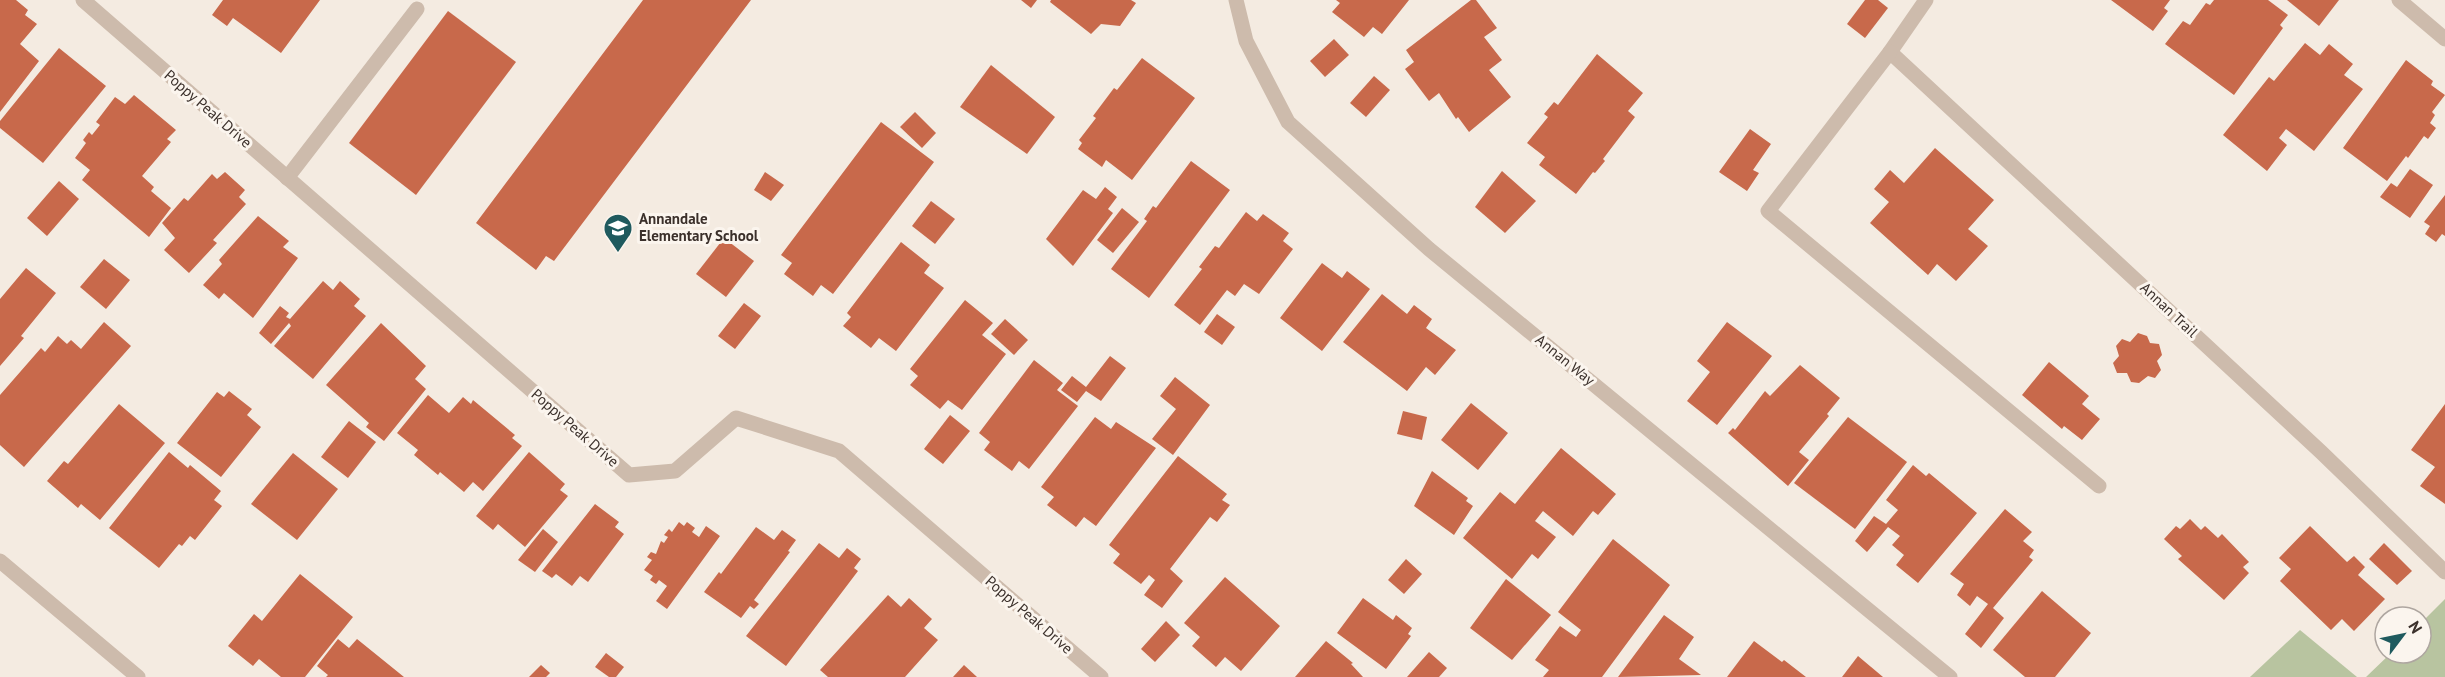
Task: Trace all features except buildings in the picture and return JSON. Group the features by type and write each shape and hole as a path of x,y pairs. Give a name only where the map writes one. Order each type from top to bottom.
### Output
{"street":[{"name":"Poppy Peak Drive","path":"83,0 629,475 675,471 736,418 839,451 1101,677"},
{"name":"Annan Way","path":"1236,0 1245,41 1288,122 1429,249 1950,677"},
{"path":"1926,0 1890,52 1768,211 2099,486"},
{"path":"2399,0 2445,39"},
{"path":"287,178 417,9"},
{"name":"Annan Trail","path":"1890,52 2322,452 2445,572"},
{"path":"0,561 138,677"}],"green space":[{"path":"2445,599 2445,677 2366,677 2378,665 2433,665 2433,611"},
{"path":"2300,630 2357,677 2250,677"}],"place":[{"name":"Annandale Elementary School","path":"618,254"}]}
